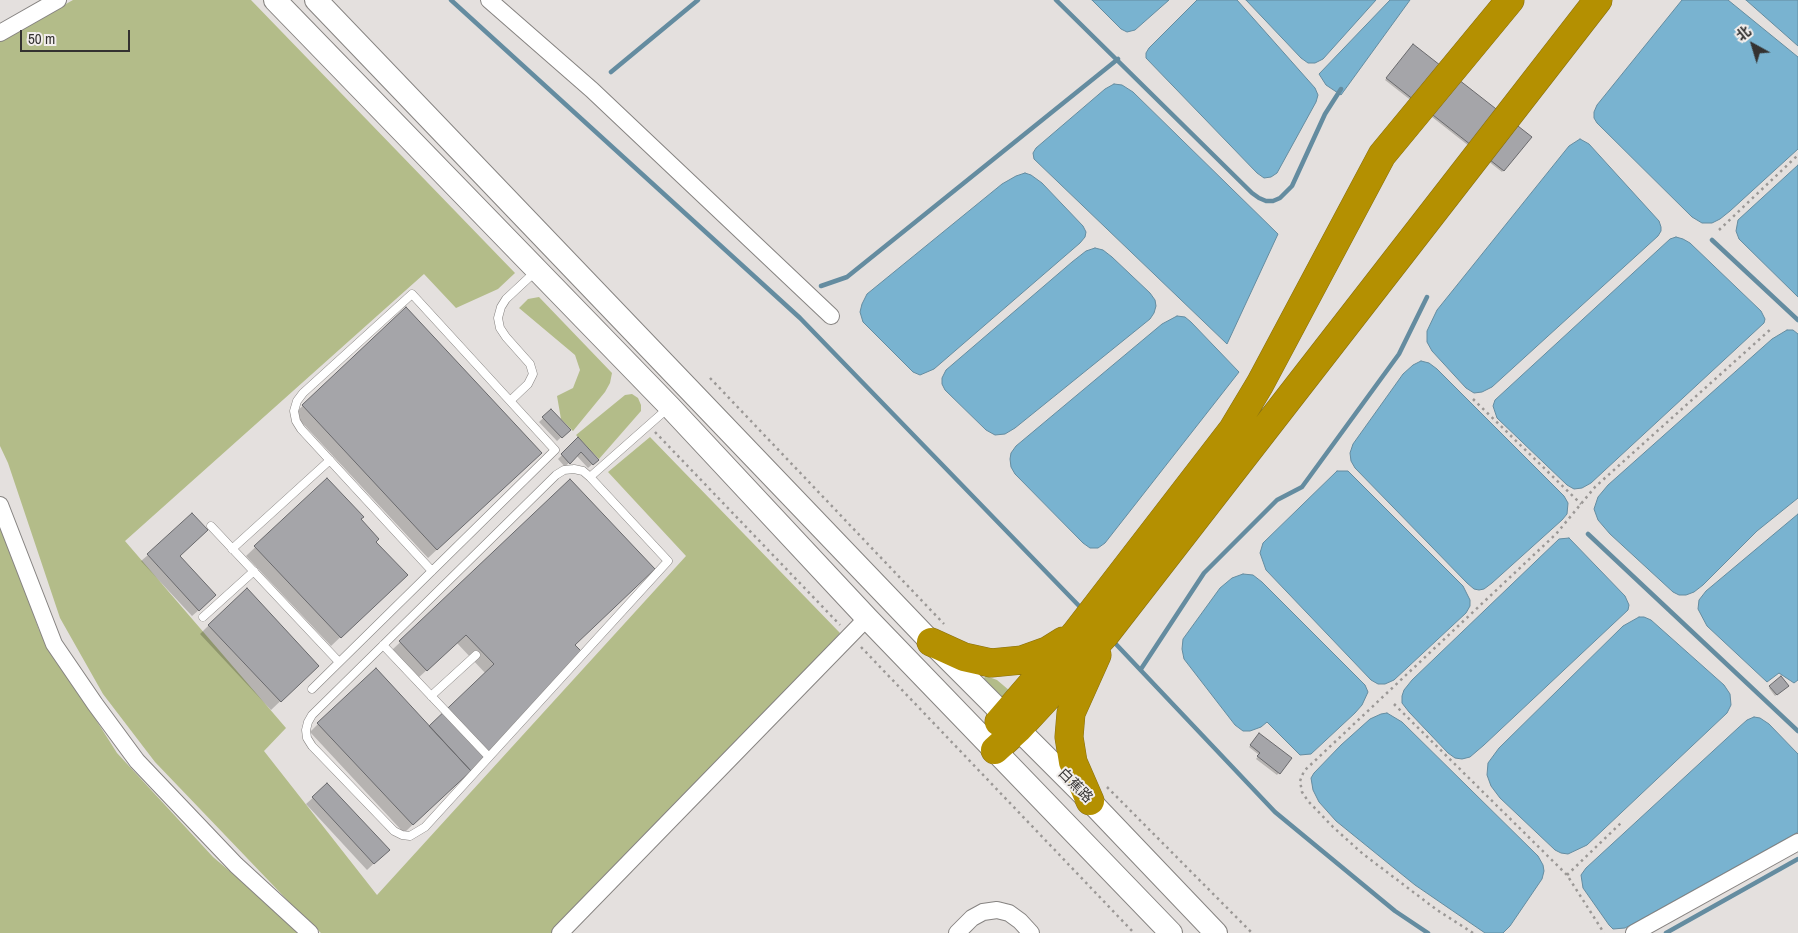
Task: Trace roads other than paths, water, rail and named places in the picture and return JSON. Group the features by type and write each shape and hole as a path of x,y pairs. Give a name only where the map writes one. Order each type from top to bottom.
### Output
{"highway":[{"path":"1012,723 1075,634 1233,429 1260,384 1382,155 1510,0"},
{"path":"989,744 1105,635 1598,0"},
{"path":"939,634 964,657 991,663 1022,660 1047,651 1075,634"},
{"path":"1098,793 1073,762 1069,736 1071,713 1105,635"}],"main road":[{"path":"275,0 670,406 867,618 1171,933"},
{"name":"白蕉路","path":"316,0 939,634 1012,723 1098,793 1216,933"}],"street":[{"path":"0,34 58,0"},
{"path":"488,0 592,90 831,316"},
{"path":"0,505 54,644 95,704 137,761 236,865 310,933"},
{"path":"560,933 867,618"},
{"path":"1634,933 1798,842"},
{"path":"957,933 972,918 983,912 997,910 1009,913 1031,933"}],"lane":[{"path":"510,401 528,384 533,374 530,364 500,328 498,318 500,307 537,270"},
{"path":"312,689 555,450 412,294 302,393 294,411 296,421 301,429 432,570"},
{"path":"590,477 670,406"},
{"path":"232,549 330,460"},
{"path":"574,469 583,471 590,477 668,561 425,827 410,836 394,831 312,746 307,738 306,730 312,715 383,645 556,475 564,470 574,469"},
{"path":"211,526 339,662"},
{"path":"203,617 254,572"},
{"path":"383,645 489,757"},
{"path":"431,696 476,655"}],"water":[{"path":"1092,0 1169,0 1135,30 1127,32 1121,29"},
{"path":"1197,0 1237,0 1315,88 1318,95 1277,173 1271,177 1264,178 1257,173 1146,58 1149,48"},
{"path":"1246,0 1376,0 1323,59 1315,63 1308,63"},
{"path":"1390,0 1410,0 1341,95 1326,85 1319,74"},
{"path":"1682,0 1728,0 1798,57 1798,149 1730,211 1712,223 1702,223 1692,217 1594,118 1597,105"},
{"path":"1746,0 1798,0 1798,46"},
{"path":"1114,84 1122,85 1133,92 1278,234 1227,344 1034,159 1033,153 1036,148 1105,89"},
{"path":"1580,139 1589,144 1659,221 1661,231 1658,236 1492,387 1482,392 1474,393 1466,388 1432,351 1427,342 1427,331 1437,310 1569,146"},
{"path":"1798,165 1798,297 1739,239 1736,231 1738,220"},
{"path":"1025,173 1042,183 1083,226 1086,232 1085,237 934,369 920,375 913,372 863,322 860,312 867,294 1002,184"},
{"path":"1676,237 1690,243 1761,311 1765,319 1764,323 1591,483 1582,488 1574,489 1567,485 1497,418 1493,406 1495,400 1670,239"},
{"path":"1095,248 1103,250 1112,257 1150,293 1155,300 1154,313 1150,319 1015,428 1005,434 995,435 986,430 945,390 942,378 946,370 1072,262 1086,251"},
{"path":"1177,316 1185,317 1191,322 1239,372 1105,543 1098,548 1090,548 1015,474 1011,467 1011,453 1016,446 1162,324"},
{"path":"1787,330 1793,330 1798,334 1798,498 1757,531 1703,585 1694,592 1679,595 1673,592 1610,534 1598,520 1594,509 1598,497 1608,485 1772,339"},
{"path":"1421,361 1429,363 1437,369 1564,496 1568,503 1567,514 1562,520 1484,589 1474,589 1467,583 1355,468 1351,461 1350,453 1353,444 1403,374"},
{"path":"1337,471 1348,471 1463,586 1470,600 1470,606 1466,613 1394,680 1385,684 1378,684 1371,680 1266,570 1260,553 1263,543"},
{"path":"1798,514 1798,680 1794,683 1779,673 1767,682 1707,626 1698,609 1699,600 1706,591"},
{"path":"1569,538 1625,596 1629,605 1628,610 1470,757 1455,758 1448,753 1402,703 1404,690 1412,680 1559,539"},
{"path":"1243,574 1253,575 1262,582 1365,685 1368,692 1362,705 1355,713 1311,754 1300,755 1267,722 1261,727 1250,731 1243,731 1235,725 1184,659 1183,639 1220,588 1232,578"},
{"path":"1639,617 1651,620 1724,685 1730,694 1731,705 1727,713 1587,845 1568,854 1561,853 1555,850 1500,798 1491,786 1487,775 1488,763 1499,748 1623,626"},
{"path":"1387,713 1402,722 1538,856 1543,865 1542,879 1510,926 1503,933 1485,933 1415,885 1336,821 1319,802 1313,790 1311,778 1314,773 1370,719"},
{"path":"1754,717 1760,718 1769,724 1798,754 1798,832 1625,928 1613,929 1583,888 1581,875 1586,868 1738,728"}],"waterway":[{"path":"451,0 800,318 1083,610"},
{"path":"611,72 698,0"},
{"path":"1056,0 1252,193 1266,201 1280,198 1292,186 1325,114 1341,89"},
{"path":"821,286 847,277 1118,59"},
{"path":"1712,240 1798,320"},
{"path":"1141,669 1204,573 1277,500 1302,487 1399,354 1427,297"},
{"path":"1588,534 1798,731"},
{"path":"1113,641 1275,812 1395,911 1428,933"},
{"path":"1666,933 1798,859"}]}
